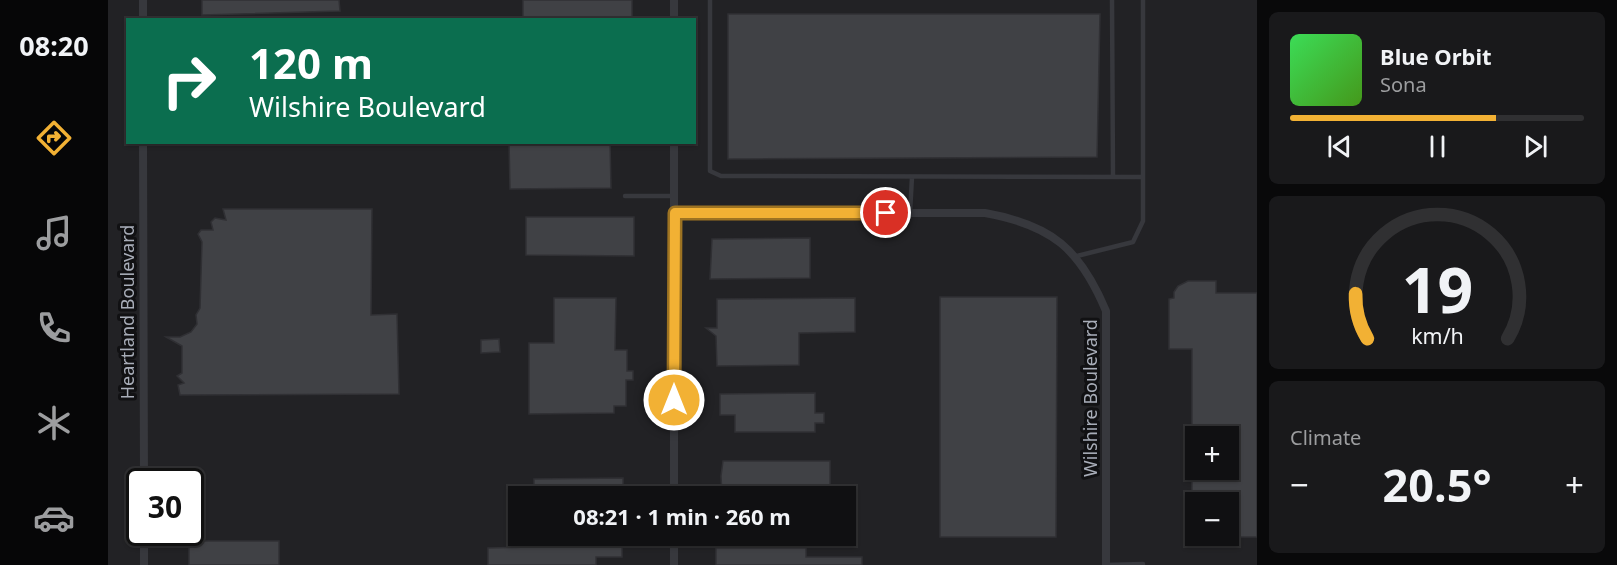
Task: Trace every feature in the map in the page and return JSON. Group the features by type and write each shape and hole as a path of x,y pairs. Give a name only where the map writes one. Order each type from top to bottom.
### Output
{"street":[{"path":"143,0 143,18"},
{"path":"674,0 674,18"},
{"name":"Heartland Boulevard","path":"143,144 144,468"},
{"path":"674,144 674,486"},
{"name":"Wilshire Boulevard","path":"675,213 985,213 1016,218 1053,236 1077,256 1094,282 1106,311 1106,565"},
{"path":"144,546 144,565"},
{"path":"674,546 674,565"}],"lane":[{"path":"710,0 710,171 721,176 1143,177"},
{"path":"1112,0 1113,177"},
{"path":"1077,256 1133,242 1143,221 1143,0"},
{"path":"910,213 912,177"},
{"path":"625,196 675,196"},
{"path":"1106,565 1143,564"}],"shaded area":[{"path":"108,0 1257,0 1257,565 108,565"}],"building":[{"path":"202,0 339,0 340,11 202,15"},
{"path":"523,0 632,0 632,18 523,18"},
{"path":"728,14 1100,14 1097,157 728,159"},
{"path":"509,144 610,144 611,188 510,189"},
{"path":"223,209 372,209 371,315 397,314 399,394 180,395 178,385 184,383 177,376 182,373 182,346 166,337 180,337 191,332 197,324 196,315 200,308 202,242 198,234 201,230 213,230 211,222 215,218 226,220"},
{"path":"526,217 634,217 634,256 526,255"},
{"path":"810,238 810,278 710,279 712,239"},
{"path":"1188,281 1216,281 1216,293 1257,293 1257,537 1239,537 1239,492 1192,492 1192,480 1239,480 1239,426 1192,426 1192,349 1169,349 1169,299 1174,298 1174,292 1178,286"},
{"path":"940,297 1057,297 1056,537 940,537"},
{"path":"554,298 616,298 615,350 627,350 627,371 633,371 633,380 626,380 626,406 614,406 614,413 529,414 529,343 554,343"},
{"path":"855,298 855,332 799,333 799,365 717,366 716,336 706,328 717,328 717,299"},
{"path":"499,339 500,352 481,353 481,340"},
{"path":"815,393 815,413 824,413 824,423 815,423 815,432 735,432 735,415 720,415 720,394"},
{"path":"723,461 830,461 830,486 722,486"},
{"path":"623,478 623,486 534,486 534,479"},
{"path":"204,541 279,541 279,565 189,565 189,546 204,546"},
{"path":"622,546 622,557 596,557 596,565 488,565 488,548"},
{"path":"716,548 806,548 806,557 862,557 862,565 716,565"}],"route":[{"path":"674,400 675,213 886,213"}]}
